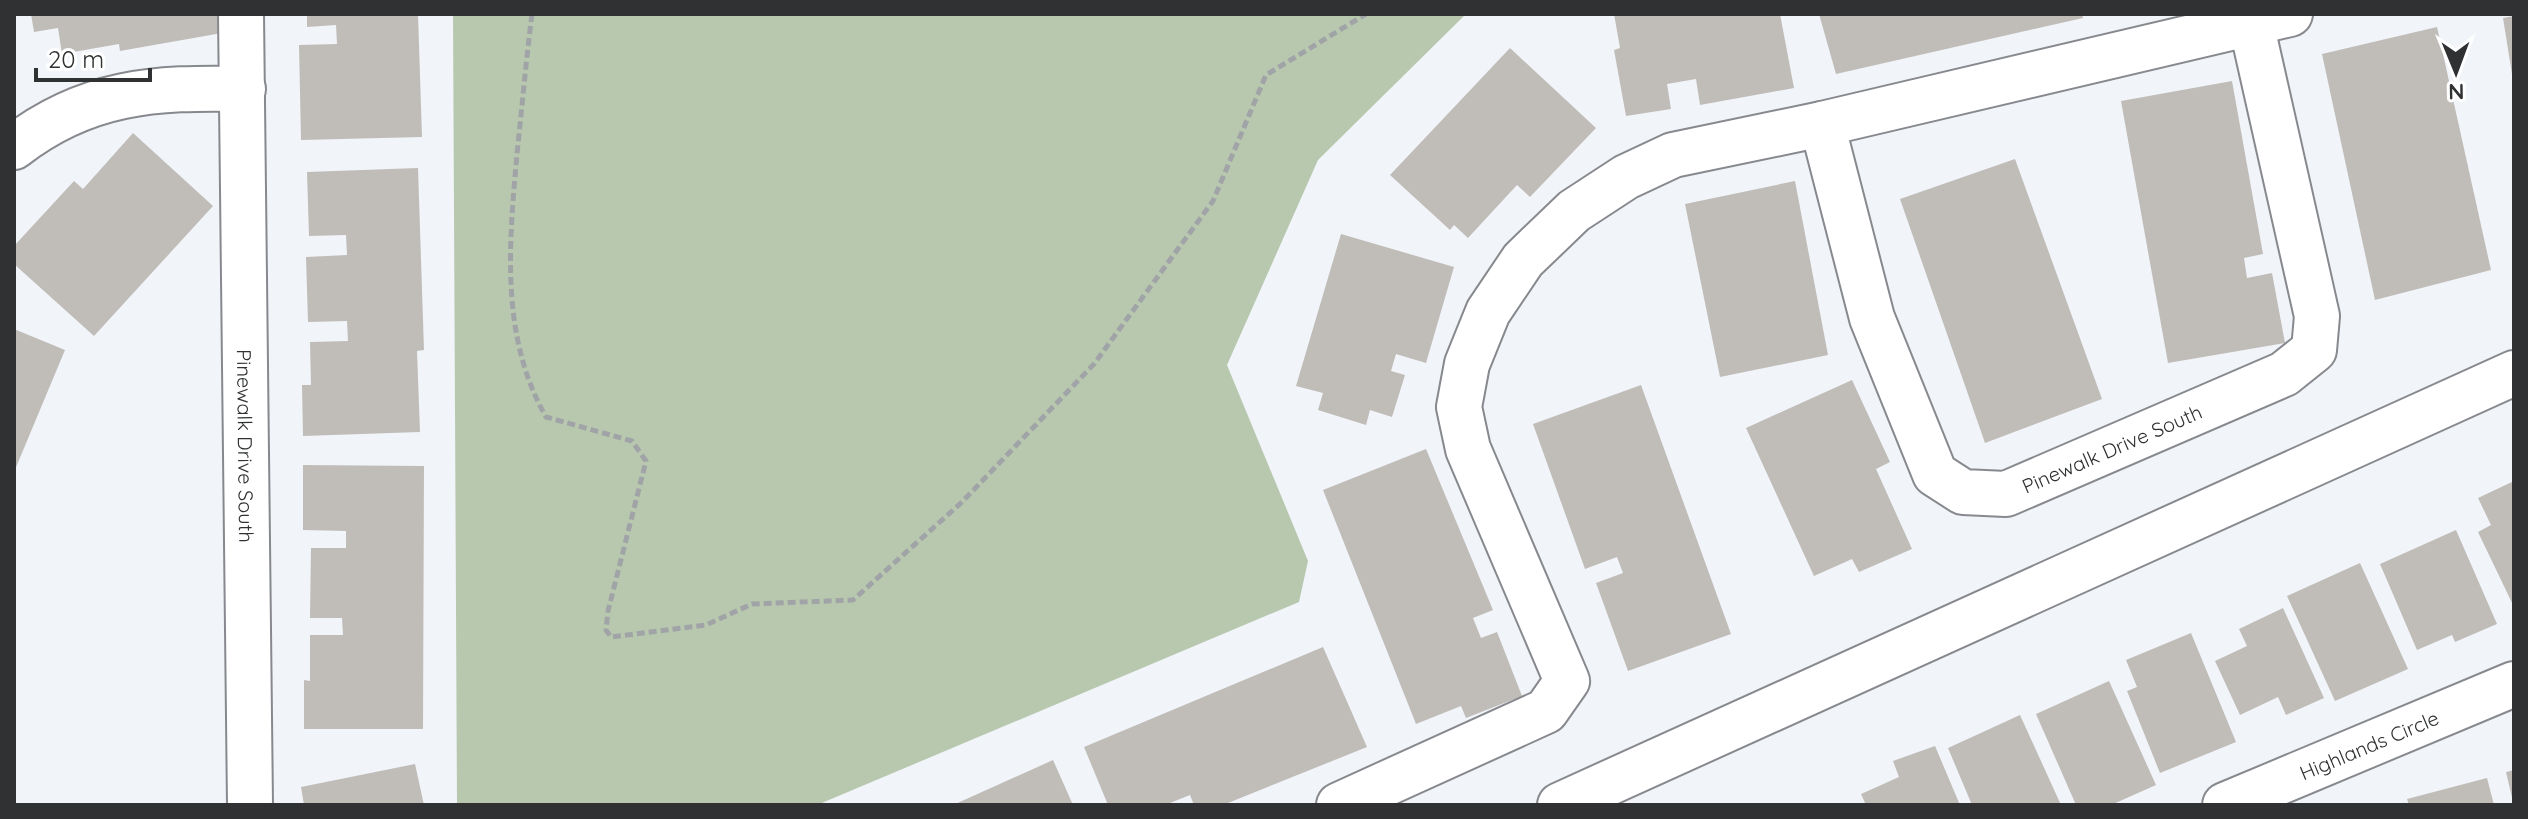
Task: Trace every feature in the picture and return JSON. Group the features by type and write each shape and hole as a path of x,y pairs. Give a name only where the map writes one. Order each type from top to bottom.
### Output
{"street":[{"name":"Pinewalk Drive South","path":"241,14 250,805"},
{"name":"Pinewalk Drive South","path":"1339,805 1546,711 1567,681 1468,449 1459,407 1467,364 1488,312 1523,260 1574,211 1626,177 1673,155 1822,124 2270,18 2317,316 2314,350 2284,374 2006,494 1963,492 1935,474 1872,318 1822,124"},
{"path":"14,147 42,125 109,97 170,87 243,89"},
{"path":"1560,805 2514,373"},
{"name":"Highlands Circle","path":"2225,805 2514,684"}],"path":[{"path":"532,14 508,246 513,317 530,389 546,417 632,441 646,461 608,611 606,630 611,637 706,625 752,604 853,600 962,502 1094,364 1213,201 1266,75 1366,14"}],"green space":[{"path":"453,14 1466,14 1318,160 1227,365 1308,561 1299,602 817,805 457,805"}],"building":[{"path":"31,14 219,14 222,33 120,51 119,44 62,54 58,28 34,32"},
{"path":"307,14 418,14 422,137 301,140 299,45 337,44 336,25 307,27"},
{"path":"1614,14 1780,14 1794,88 1700,105 1696,79 1667,84 1671,109 1626,116 1614,50 1620,48"},
{"path":"1819,14 2082,14 2083,18 1836,74"},
{"path":"2514,16 2514,74 2512,74 2503,18"},
{"path":"2437,27 2491,270 2375,300 2322,54"},
{"path":"1510,48 1596,128 1530,197 1517,185 1468,238 1454,225 1450,230 1390,175"},
{"path":"2232,81 2263,254 2244,258 2247,278 2272,273 2285,343 2168,363 2121,101"},
{"path":"133,133 213,206 94,336 14,264 14,246 74,181 83,189"},
{"path":"2015,159 2102,399 1985,443 1900,199"},
{"path":"418,168 424,350 417,351 420,432 303,436 302,385 311,385 310,342 348,341 347,321 308,322 306,257 347,255 346,235 309,236 307,172"},
{"path":"1795,181 1828,355 1720,377 1685,204"},
{"path":"1341,234 1454,267 1426,363 1396,354 1391,371 1405,375 1392,417 1370,410 1366,425 1318,410 1323,393 1296,386"},
{"path":"14,329 65,350 14,472"},
{"path":"1852,380 1890,462 1876,469 1912,549 1859,572 1852,559 1814,576 1746,428"},
{"path":"1641,385 1731,634 1628,671 1596,583 1623,573 1617,557 1585,569 1533,424"},
{"path":"1426,449 1493,610 1473,618 1481,638 1497,632 1522,696 1466,718 1461,706 1416,724 1323,490"},
{"path":"303,465 424,466 423,729 304,729 304,680 310,681 310,635 343,635 342,618 310,618 311,548 346,548 346,531 303,530"},
{"path":"2514,481 2514,607 2478,532 2491,525 2478,498"},
{"path":"2456,530 2497,624 2455,642 2452,635 2417,650 2380,564"},
{"path":"2360,563 2408,669 2335,701 2287,596"},
{"path":"2283,608 2324,698 2286,715 2278,697 2240,715 2215,661 2247,646 2239,629"},
{"path":"2191,633 2236,742 2160,773 2127,691 2137,687 2126,660"},
{"path":"1323,647 1367,747 1223,805 1194,805 1190,795 1165,805 1108,805 1084,747"},
{"path":"2109,681 2156,785 2111,805 2076,805 2036,714"},
{"path":"2020,715 2061,805 1972,805 1948,748"},
{"path":"1935,746 1960,805 1866,805 1861,794 1899,777 1893,761"},
{"path":"1053,760 1073,805 953,805"},
{"path":"415,764 424,805 304,805 301,787"},
{"path":"2514,770 2514,802 2513,802 2506,772"},
{"path":"2487,778 2494,805 2409,805 2407,799"}]}
